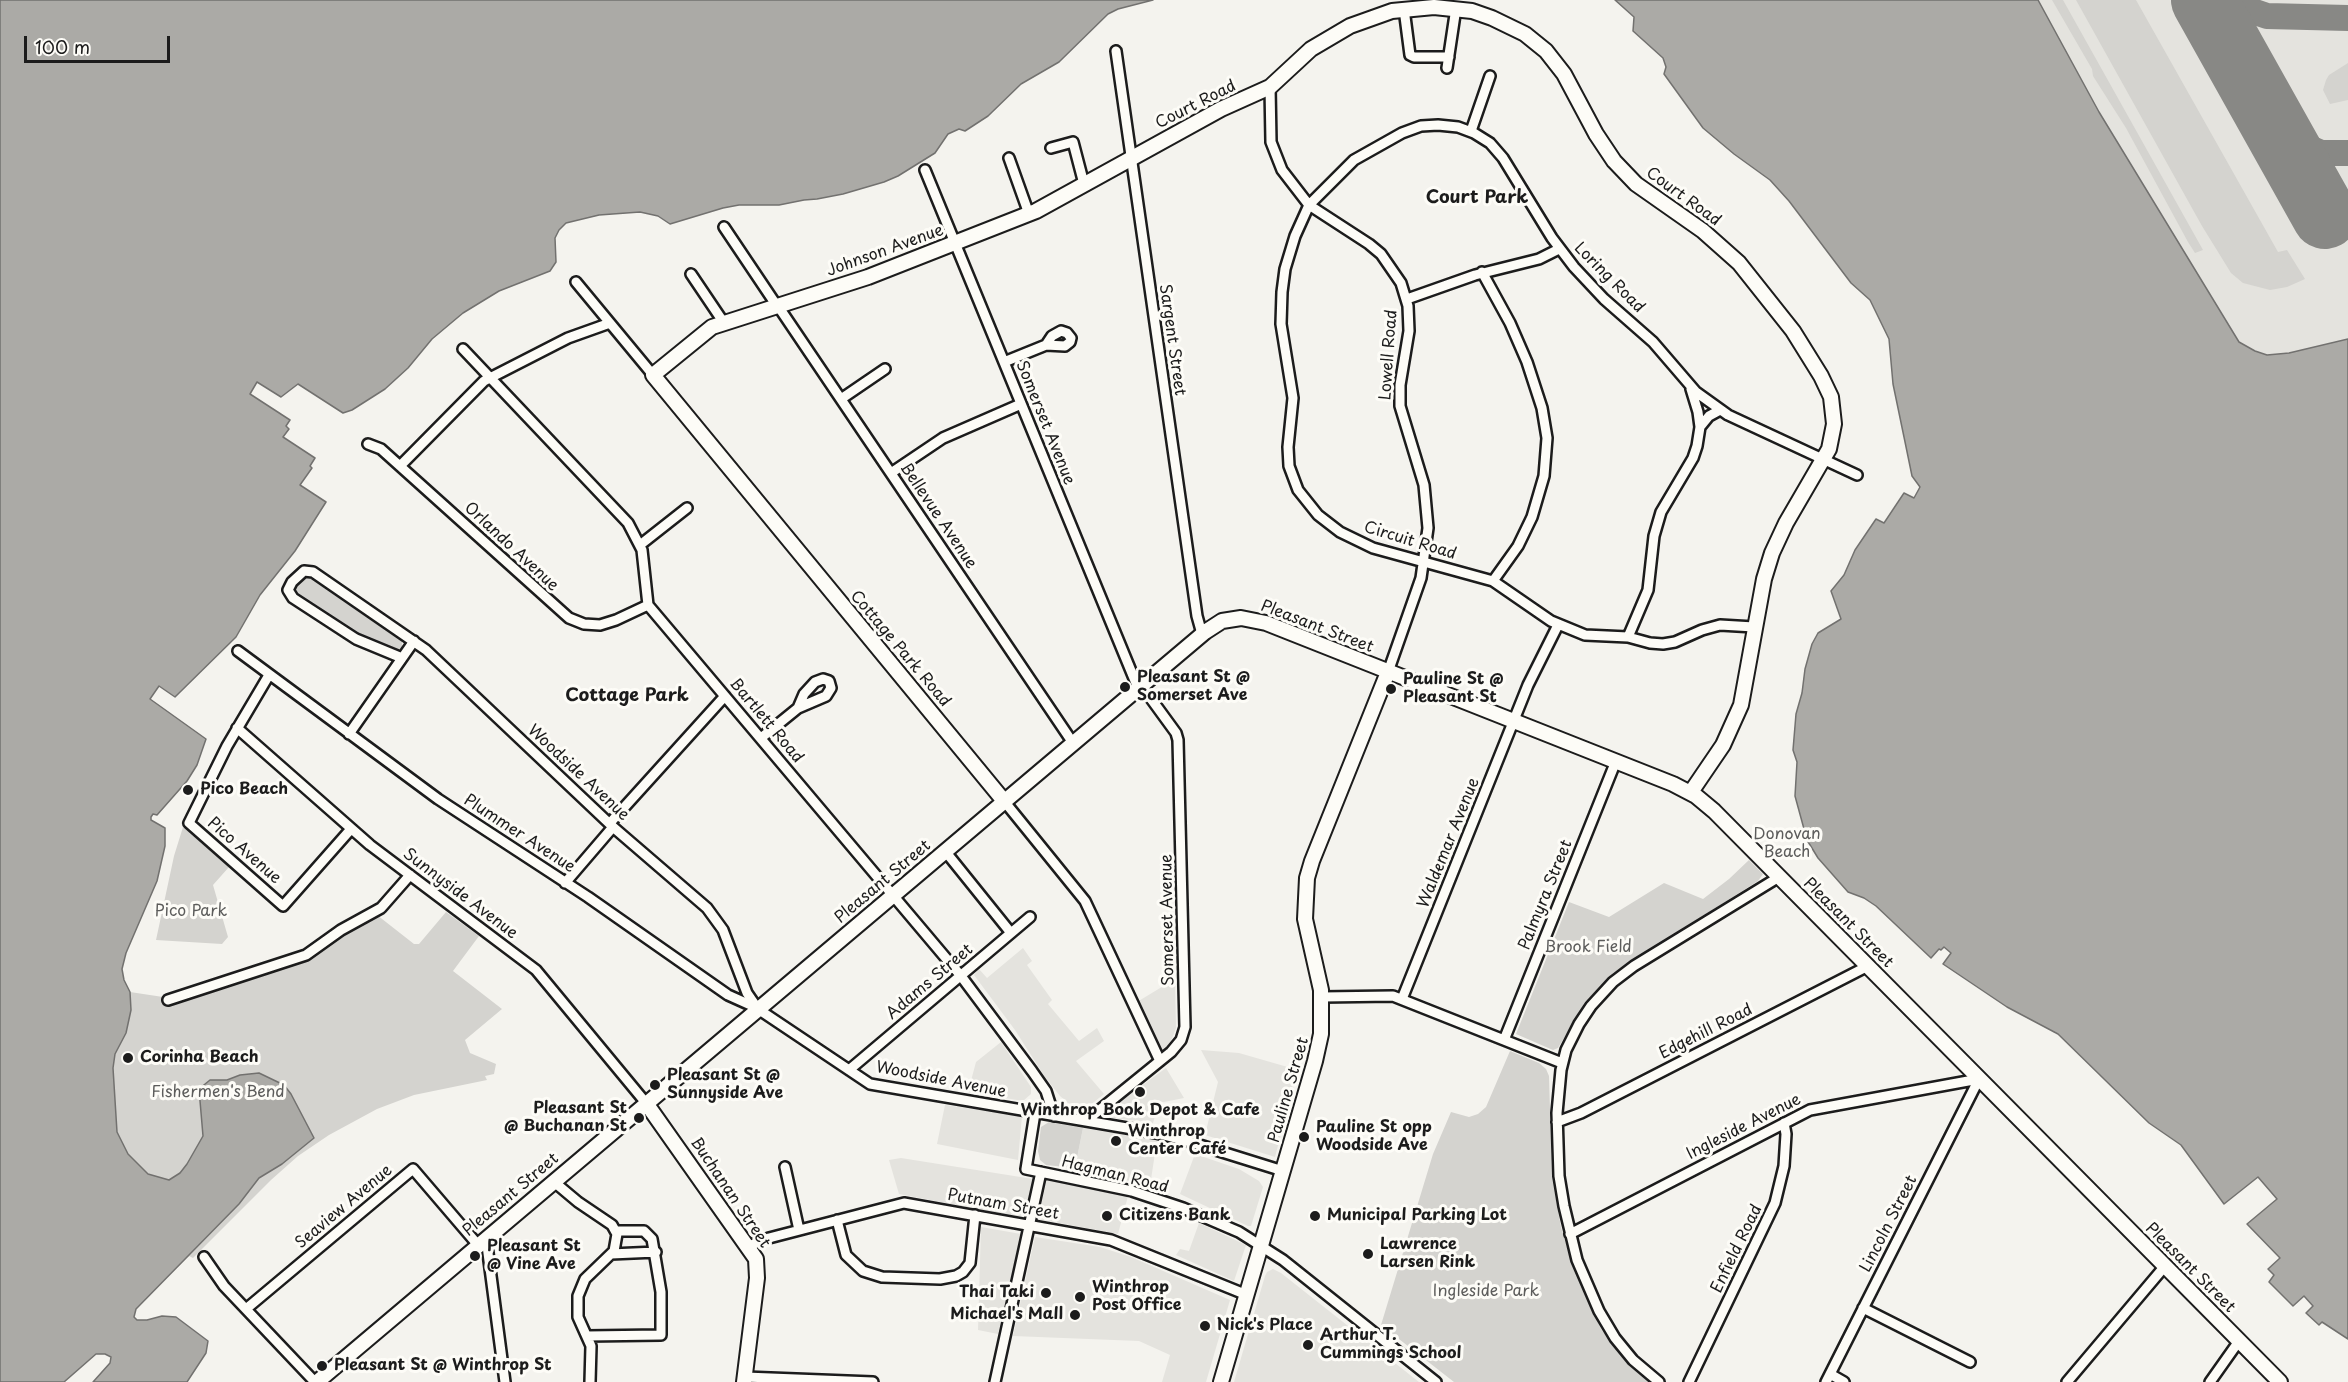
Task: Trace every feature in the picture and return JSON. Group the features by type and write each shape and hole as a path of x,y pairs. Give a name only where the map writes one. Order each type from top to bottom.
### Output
{"main road":[{"name":"Court Road","path":"1131,158 1221,109 1270,87 1307,53 1332,35 1363,21 1404,9 1434,7 1472,11 1521,32 1542,47 1564,74 1599,140 1620,168 1636,184 1719,244 1764,292 1796,336 1830,393 1834,410 1834,429 1824,459 1775,546 1760,596 1745,689 1738,713 1719,753 1691,792"},
{"name":"Johnson Avenue","path":"653,375 707,331 724,323 858,280 1029,214 1131,158"},
{"name":"Cottage Park Road","path":"653,375 1004,801"},
{"name":"Pleasant Street","path":"316,1382 1202,634 1222,621 1237,618 1250,618 1691,792 1714,811 2280,1382"},
{"name":"Pauline Street","path":"1221,1382 1319,1048 1322,1028 1322,997 1306,930 1304,908 1306,884 1312,861 1388,672"},
{"name":"Buchanan Street","path":"646,1103 756,1258 758,1270 745,1379"}],"street":[{"path":"1447,68 1456,8"},
{"path":"1404,9 1410,55 1449,57"},
{"name":"Sargent Street","path":"1116,51 1197,616 1202,634"},
{"path":"1471,131 1490,76"},
{"path":"1270,87 1270,131 1275,157 1287,179 1309,205 1377,250 1398,277 1407,299"},
{"name":"Loring Road","path":"1309,205 1354,160 1401,133 1421,126 1438,124 1471,131 1487,141 1500,154 1559,249 1598,293 1657,346 1689,386 1720,410 1857,475"},
{"path":"1051,148 1072,142 1084,184"},
{"path":"1009,158 1029,214"},
{"name":"Somerset Avenue","path":"925,170 1140,686 1176,733 1178,740 1185,1022 1183,1036 1178,1045 1160,1061 1086,1121"},
{"name":"Circuit Road","path":"1309,205 1289,256 1282,292 1282,332 1293,398 1288,453 1290,473 1309,506 1341,532 1373,548 1493,581 1557,625 1590,636 1628,637 1650,643 1667,643 1720,625 1754,627"},
{"name":"Bellevue Avenue","path":"724,227 1073,743"},
{"name":"Lowell Road","path":"1388,672 1419,583 1424,562 1428,519 1423,477 1400,406 1400,385 1409,324 1407,299 1482,272 1539,259 1559,249"},
{"path":"1482,272 1510,323 1531,372 1542,408 1547,438 1544,476 1532,517 1518,546 1493,581"},
{"path":"691,274 724,323"},
{"name":"Cottage Park Road","path":"576,282 653,375"},
{"path":"400,466 480,385 490,378 562,341 610,323"},
{"path":"1004,362 1046,345"},
{"path":"463,349 624,518 640,545 646,570 648,604"},
{"path":"841,399 885,369"},
{"path":"1628,637 1648,590 1653,542 1659,518 1697,446 1700,428 1698,412 1689,386"},
{"path":"891,473 943,438 1021,404"},
{"path":"1700,428 1709,416 1720,410"},
{"name":"Orlando Avenue","path":"368,444 379,448 400,466 568,618 584,624 600,625 616,620 648,604"},
{"path":"640,545 687,508"},
{"name":"Woodside Avenue","path":"402,658 361,642 293,598 288,590 292,582 304,571 313,572 426,650 611,825 711,912 723,930 747,993 758,1009 870,1084 1178,1138 1283,1171"},
{"name":"Bartlett Road","path":"648,604 961,976 1046,1091 1054,1116"},
{"name":"Waldemar Avenue","path":"1402,999 1528,685 1557,625"},
{"path":"350,734 414,641"},
{"name":"Plummer Avenue","path":"238,651 438,799 728,995 758,1009"},
{"path":"237,728 269,675"},
{"path":"565,883 611,825 725,696"},
{"path":"761,738 798,708"},
{"name":"Pico Avenue","path":"237,728 189,823 283,906 351,829"},
{"name":"Sunnyside Avenue","path":"237,728 351,829 536,970 646,1103"},
{"name":"Palmyra Street","path":"1504,1040 1616,761"},
{"name":"Cottage Park Road","path":"1004,801 1085,901 1160,1061"},
{"path":"945,851 1011,933"},
{"path":"168,1000 304,956 345,928 378,910 410,875"},
{"path":"1659,1382 1627,1353 1609,1330 1581,1270 1570,1234 1560,1186 1557,1122 1562,1063 1572,1037 1583,1018 1613,982 1634,966 1779,877"},
{"name":"Adams Street","path":"849,1070 1030,917"},
{"name":"Edgehill Road","path":"1557,1122 1581,1113 1868,966"},
{"path":"1322,997 1387,994 1562,1063"},
{"name":"Ingleside Avenue","path":"1570,1234 1810,1110 1979,1079"},
{"name":"Lincoln Street","path":"1828,1378 1979,1079"},
{"name":"Hagman Road","path":"1035,1113 1026,1169 1110,1185 1143,1194 1214,1220 1261,1245 1436,1382"},
{"name":"Enfield Road","path":"1689,1382 1775,1203 1784,1166 1786,1137 1784,1123"},
{"path":"785,1167 800,1230"},
{"name":"Seaview Avenue","path":"246,1309 413,1169 482,1242"},
{"path":"995,1382 1041,1172"},
{"path":"553,1181 578,1203 612,1225 617,1231 618,1241 611,1254 585,1279 578,1296 578,1317 591,1346 590,1382"},
{"name":"Putnam Street","path":"748,1246 904,1203 1116,1241 1247,1295"},
{"path":"837,1220 846,1255 863,1271 882,1277 940,1279 956,1276 963,1272 970,1263 975,1215"},
{"path":"587,1336 661,1335 661,1292 656,1251 652,1239 646,1232 617,1231"},
{"path":"482,1242 505,1382"},
{"path":"611,1254 656,1251"},
{"path":"204,1257 220,1282 316,1382"},
{"path":"2067,1382 2165,1266"},
{"path":"1863,1308 1970,1362"},
{"path":"2210,1382 2239,1341"},
{"path":"1828,1378 1844,1382"},
{"path":"745,1379 873,1382"}],"shaded area":[{"path":"0,0 1153,0 1118,9 1108,14 1059,62 1021,84 988,116 965,131 959,129 948,134 935,153 884,182 817,199 779,205 739,205 723,208 670,224 658,216 640,212 599,215 566,223 555,238 556,262 550,271 499,291 463,313 432,339 408,368 385,389 352,410 343,413 298,384 281,397 257,382 250,394 290,420 286,426 289,429 283,437 315,458 310,466 312,468 300,485 326,502 295,551 260,595 236,637 175,697 159,686 150,699 206,739 197,765 187,781 157,815 153,814 151,817 151,820 165,828 165,846 157,881 126,953 122,969 130,992 131,1010 126,1033 115,1054 113,1068 117,1132 128,1154 148,1174 169,1180 180,1173 187,1164 203,1136 199,1089 210,1080 227,1080 240,1075 259,1073 284,1085 314,1138 282,1164 259,1178 239,1204 136,1309 134,1317 137,1320 162,1316 176,1317 208,1341 206,1353 187,1382 93,1382 110,1363 111,1357 96,1354 64,1382 0,1382"},
{"path":"1615,0 2038,0 2099,112 2239,342 2267,355 2289,353 2348,339 2348,1339 2322,1322 2319,1325 2306,1313 2313,1306 2304,1296 2293,1306 2269,1282 2274,1275 2268,1269 2280,1258 2247,1224 2277,1199 2258,1177 2224,1204 2181,1145 2149,1123 2058,1034 2007,1007 1943,964 1951,953 1944,947 1931,958 1876,906 1848,892 1818,858 1807,840 1795,796 1797,762 1793,750 1796,714 1812,644 1818,633 1841,619 1831,591 1844,575 1855,550 1876,519 1884,523 1904,493 1914,498 1920,487 1912,476 1893,384 1889,339 1870,300 1851,283 1789,201 1770,180 1703,128 1664,74 1666,67 1663,58 1633,31 1634,17"},
{"path":"2038,0 2348,0 2348,339 2289,353 2267,355 2239,342 2099,112"},
{"path":"1023,948 1032,961 1027,965 1052,1000 1048,1004 1079,1041 1097,1028 1104,1041 1076,1061 1104,1094 1089,1106 1081,1107 1068,1103 1060,1096 974,975 979,969 987,978"},
{"path":"1175,979 1176,1028 1171,1041 1162,1052 1137,1002"},
{"path":"1001,1042 1031,1087 1031,1094 1023,1101 968,1092 976,1062"},
{"path":"1201,1050 1239,1053 1298,1070 1275,1157 1205,1135 1218,1082"},
{"path":"1166,1068 1184,1098 1159,1103 1153,1123 1100,1116"},
{"path":"945,1105 1022,1116 1018,1160 937,1144"},
{"path":"1083,1128 1157,1140 1150,1186 1075,1168"},
{"path":"1195,1154 1239,1169 1259,1181 1263,1187 1251,1226 1180,1194"},
{"path":"901,1158 1033,1179 1025,1213 1020,1216 1008,1215 899,1194 889,1160"},
{"path":"1047,1179 1128,1196 1118,1234 1038,1219"},
{"path":"1199,1223 1246,1245 1234,1281 1176,1255 1180,1249 1189,1251"},
{"path":"981,1227 1021,1234 998,1334 978,1330"},
{"path":"1035,1237 1100,1247 1131,1257 1230,1300 1206,1382 1162,1382 1170,1355 1139,1341 1013,1336"},
{"name":"Arthur T. Cummings School","path":"1273,1269 1419,1382 1234,1382 1265,1276"}],"green space":[{"path":"2052,0 2063,0 2203,250 2195,253 2188,242 2126,128 2093,76 2092,69"},
{"path":"2076,0 2136,0 2278,252 2287,250 2305,279 2287,287 2270,290 2243,283 2231,273 2202,226"},
{"path":"2348,63 2348,100 2330,104 2323,90 2326,80 2329,75"},
{"name":"Fishermen's Bend","path":"315,458 310,466 312,468 300,485 326,502 295,551 260,595 236,637 175,697 159,686 150,699 206,739 197,765 187,781 157,815 153,814 151,817 151,820 165,828 165,846 157,881 126,953 122,969 124,980 130,992 163,997 253,977 377,915 414,944 419,944 446,912 479,936 453,971 502,1009 465,1040 470,1053 496,1064 494,1074 485,1076 487,1080 414,1095 377,1109 329,1135 298,1156 271,1180 193,1258 189,1256 136,1308 134,1317 137,1320 162,1316 176,1317 208,1341 206,1353 187,1382 93,1382 110,1363 111,1357 96,1354 64,1382 4,1382 154,620"},
{"path":"303,577 311,577 402,639 402,649 391,650 367,641 339,625 294,593 294,587"},
{"name":"Pico Park","path":"183,827 229,867 213,885 228,937 222,944 156,940 174,856"},
{"name":"Brook Field","path":"1749,860 1763,874 1758,881 1613,973 1585,1002 1558,1048 1553,1050 1516,1034 1569,902 1609,917 1664,883 1703,899"},
{"name":"Ingleside Park","path":"1510,1051 1539,1063 1546,1069 1549,1076 1552,1178 1561,1227 1572,1264 1601,1329 1626,1362 1648,1382 1454,1382 1381,1325 1433,1154 1451,1112 1469,1117 1478,1114 1486,1107"},
{"path":"1049,1122 1083,1128 1075,1168 1046,1165 1040,1160 1038,1151 1041,1127"}],"taxiway":[{"path":"2227,0 2267,16 2348,18"},
{"path":"2261,102 2280,130 2298,143 2321,153 2348,153"}],"runway":[{"path":"2204,0 2325,216"}],"place":[{"name":"Pleasant St @ Somerset Ave","path":"1125,687"},
{"name":"Pauline St @ Pleasant St","path":"1391,689"},
{"name":"Pico Beach","path":"188,790"},
{"name":"Corinha Beach","path":"128,1058"},
{"name":"Pleasant St @ Sunnyside Ave","path":"655,1085"},
{"name":"Winthrop Book Depot & Cafe","path":"1140,1092"},
{"name":"Pleasant St @ Buchanan St","path":"639,1118"},
{"name":"Pauline St opp Woodside Ave","path":"1304,1137"},
{"name":"Winthrop Center Café","path":"1116,1141"},
{"name":"Citizens Bank","path":"1107,1216"},
{"name":"Municipal Parking Lot","path":"1315,1216"},
{"name":"Lawrence Larsen Rink","path":"1368,1254"},
{"name":"Pleasant St @ Vine Ave","path":"475,1256"},
{"name":"Thai Taki","path":"1046,1293"},
{"name":"Winthrop Post Office","path":"1080,1297"},
{"name":"Michael's Mall","path":"1075,1315"},
{"name":"Nick's Place","path":"1205,1326"},
{"name":"Arthur T. Cummings School","path":"1308,1345"},
{"name":"Pleasant St @ Winthrop St","path":"322,1366"}],"district":[{"name":"Court Park","path":"1477,198"},
{"name":"Cottage Park","path":"627,696"}],"park label":[{"name":"Donovan Beach","path":"1787,844"}]}
